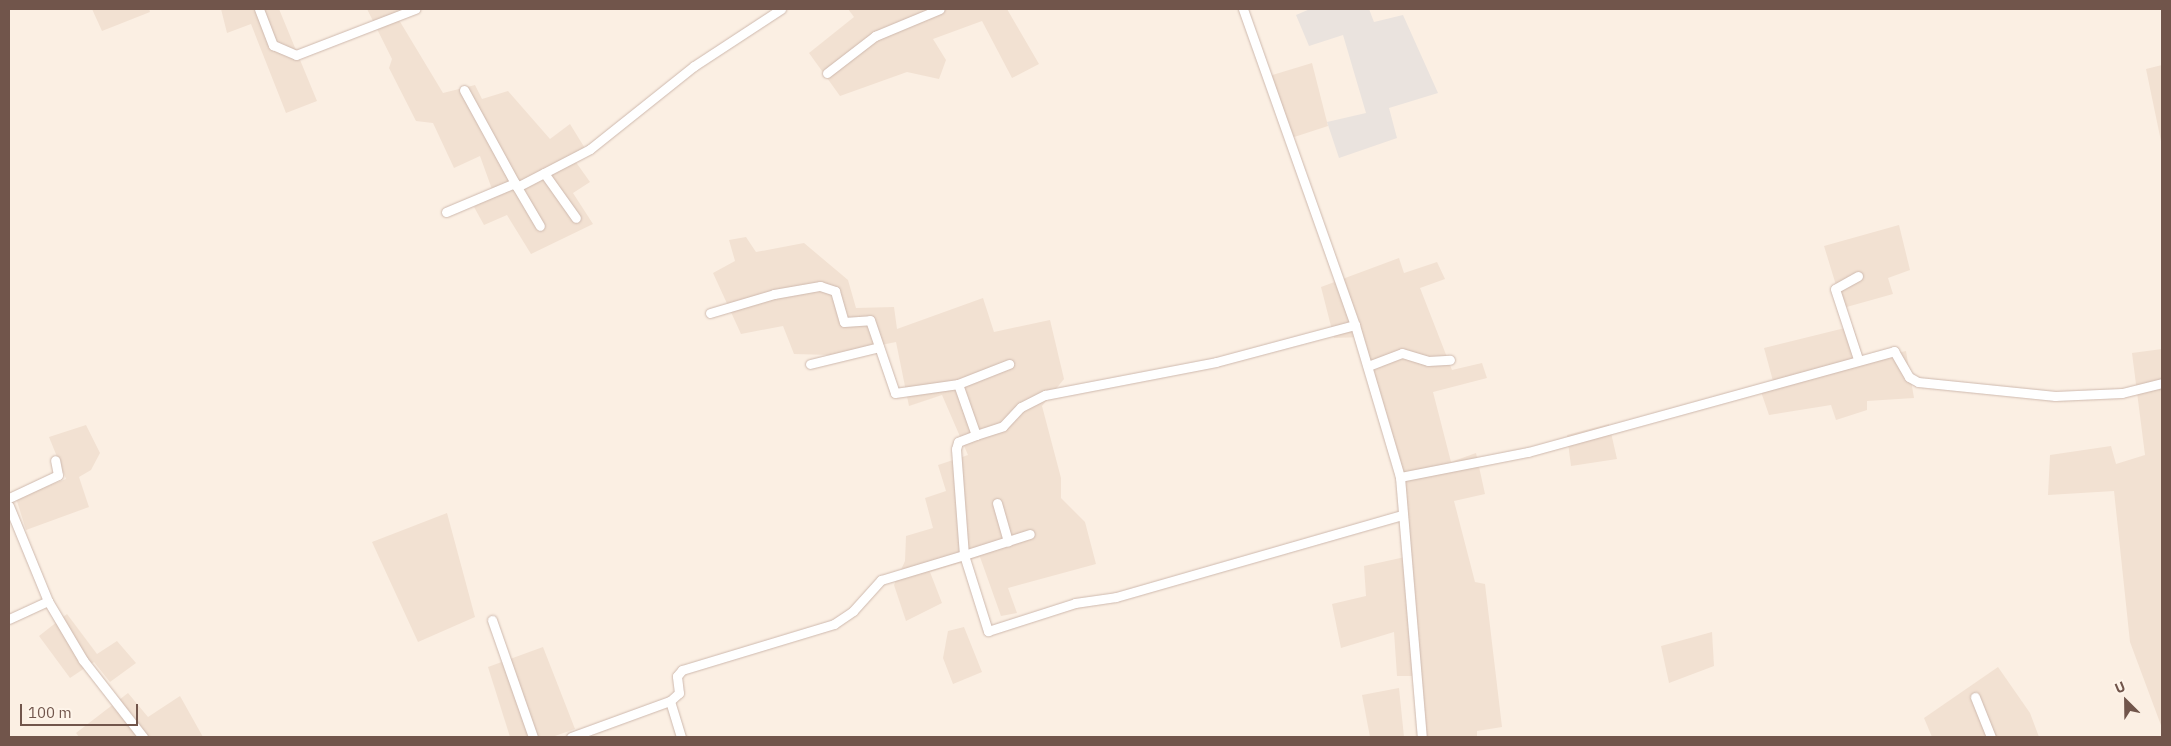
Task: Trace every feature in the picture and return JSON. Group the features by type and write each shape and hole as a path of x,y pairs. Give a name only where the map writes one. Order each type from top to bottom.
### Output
{"street":[{"path":"259,9 273,45 296,56 415,9"},
{"path":"446,212 544,173 590,149 694,66 782,9"},
{"path":"827,72 874,36 940,9"},
{"path":"1243,9 1355,325 1400,477 1422,737"},
{"path":"464,90 540,226"},
{"path":"544,173 576,218"},
{"path":"1858,276 1835,289 1858,359"},
{"path":"710,312 820,286 836,292 844,322 870,320 898,394 924,385 958,384 1009,364"},
{"path":"1355,325 1216,362 1045,395 1021,408 1003,426 958,442 956,449 964,555 988,631 1075,603 1116,597 1402,515"},
{"path":"810,364 879,347"},
{"path":"1400,477 1528,452 1788,383 1858,359 1894,351 1913,381 2020,394 2122,393 2162,383"},
{"path":"1368,366 1402,353 1428,361 1450,360"},
{"path":"958,384 976,435"},
{"path":"9,498 58,476 55,460"},
{"path":"997,503 1008,541"},
{"path":"9,506 48,601 83,660 143,737"},
{"path":"571,737 670,701 678,693 677,676 682,670 834,624 853,611 881,580 1030,534"},
{"path":"9,619 48,601"},
{"path":"492,620 533,737"},
{"path":"1975,697 1991,737"},
{"path":"670,701 681,737"}],"shaded area":[{"path":"92,9 149,9 150,12 102,31"},
{"path":"221,9 279,9 317,101 286,113 251,24 227,33"},
{"path":"367,9 419,9 399,20 443,93 475,85 482,99 508,91 550,139 570,124 586,150 573,158 590,182 573,193 593,224 531,254 507,215 484,225 474,207 493,192 480,156 454,168 433,123 416,121 389,68 392,59"},
{"path":"848,9 1007,9 1039,64 1012,78 982,21 933,39 946,60 939,79 907,72 840,96 809,53 854,17"},
{"path":"1310,9 1369,9 1374,22 1403,15 1438,93 1389,108 1397,138 1339,158 1327,122 1366,113 1343,35 1309,46 1296,15"},
{"path":"1312,63 1328,126 1285,140 1266,77"},
{"path":"2162,65 2162,146 2146,69"},
{"path":"1899,225 1910,270 1888,278 1893,294 1843,308 1824,246"},
{"path":"746,237 756,252 804,243 848,280 856,308 894,307 897,329 983,298 994,332 1050,320 1064,379 1042,406 1061,478 1061,498 1085,522 1096,564 1008,588 1017,613 1001,616 980,557 930,572 942,603 906,621 894,585 905,561 906,536 933,528 925,498 946,491 938,465 968,455 942,395 909,406 896,342 831,355 794,354 783,326 741,334 713,273 735,261 729,240"},
{"path":"1399,258 1404,273 1437,262 1445,279 1420,288 1452,370 1482,363 1487,378 1433,392 1451,462 1476,453 1485,494 1454,501 1475,582 1485,584 1502,727 1477,731 1477,737 1423,737 1416,676 1397,676 1394,632 1341,648 1332,604 1366,596 1364,566 1405,557 1390,425 1362,337 1334,338 1321,287"},
{"path":"1853,326 1864,360 1906,351 1914,398 1867,401 1867,410 1836,420 1831,405 1769,415 1760,389 1773,381 1764,348"},
{"path":"2162,349 2162,728 2130,642 2114,491 2048,495 2050,455 2111,446 2116,464 2145,455 2132,353"},
{"path":"1609,424 1617,459 1571,466 1567,435"},
{"path":"86,425 100,453 91,470 79,477 89,507 26,530 16,498 66,479 49,437"},
{"path":"447,513 475,617 418,642 372,542"},
{"path":"67,614 97,654 117,641 136,663 110,682 94,662 70,678 39,636"},
{"path":"964,627 982,672 953,684 943,658 948,631"},
{"path":"1712,632 1714,666 1669,683 1661,646"},
{"path":"543,647 575,729 552,737 510,737 488,667"},
{"path":"1998,667 2030,713 2039,737 1932,737 1924,718"},
{"path":"1399,688 1404,737 1370,737 1362,695"},
{"path":"128,693 148,717 180,696 203,737 79,737 76,733"}]}
